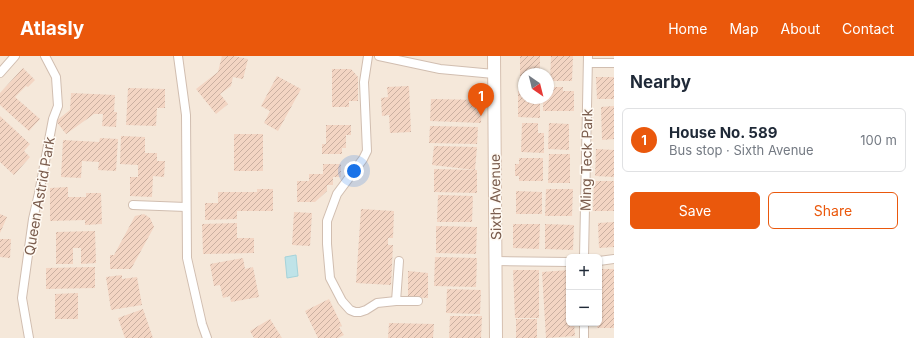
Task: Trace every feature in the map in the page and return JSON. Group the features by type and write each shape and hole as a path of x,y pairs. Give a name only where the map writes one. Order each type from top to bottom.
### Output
{"main road":[{"name":"Sixth Avenue","path":"494,56 496,338"}],"street":[{"path":"0,73 15,56"},
{"name":"Queen Astrid Park","path":"29,338 22,298 33,219 53,119 58,106 56,77 45,56"},
{"path":"178,56 186,115 187,258 202,324 207,338"},
{"path":"368,56 364,82 367,151 363,159 337,194 327,221 327,244 330,278 342,301 350,310 355,312 366,310 377,303 396,300 418,302"},
{"path":"380,56 440,69 494,74"},
{"name":"Ming Teck Park","path":"584,254 588,60 614,63"},
{"path":"133,205 186,207"},
{"path":"602,260 614,259"},
{"path":"396,300 399,261"},
{"path":"496,262 566,262"},
{"path":"584,326 584,338"}],"shaded area":[{"path":"0,56 614,56 614,338 0,338"}],"water":[{"path":"296,255 298,276 287,278 285,257"}],"building":[{"path":"222,56 233,56 248,59 243,79 233,77 231,86 220,94 228,104 216,114 196,89 218,72"},
{"path":"520,56 540,56 540,68 520,68"},
{"path":"551,56 573,56 572,81 554,81 554,68 551,68"},
{"path":"23,68 35,80 28,87 26,86 15,97 40,119 29,131 0,105 0,93"},
{"path":"332,69 351,69 358,77 358,101 349,101 349,107 332,107"},
{"path":"277,76 301,89 278,131 264,123 270,111 261,106"},
{"path":"596,77 614,77 614,99 597,99"},
{"path":"409,86 411,132 390,133 389,115 382,116 381,98 388,97 387,87"},
{"path":"554,87 563,87 563,91 574,91 574,111 543,111 543,104 554,104"},
{"path":"128,88 165,89 165,108 157,108 156,126 126,125"},
{"path":"71,93 115,95 114,112 117,112 116,127 102,126 103,114 94,114 66,134 56,121 70,110"},
{"path":"431,99 482,100 481,123 430,121"},
{"path":"518,104 540,104 540,118 518,117"},
{"path":"614,106 614,139 602,140 601,107"},
{"path":"0,116 30,144 24,151 30,157 14,175 0,162"},
{"path":"522,123 538,123 538,133 544,133 544,153 521,152"},
{"path":"549,123 569,124 569,150 548,149"},
{"path":"326,125 351,125 351,135 346,135 346,148 342,148 342,154 322,154 322,144 326,144"},
{"path":"430,126 478,127 477,144 429,143"},
{"path":"234,134 263,134 263,171 234,171"},
{"path":"121,136 145,137 145,153 157,153 157,161 165,161 164,177 153,176 152,197 130,196 130,177 138,177 138,165 120,164"},
{"path":"100,138 118,139 116,171 98,170 99,162 82,161 81,178 61,177 63,140 99,142"},
{"path":"434,146 477,147 475,170 432,165"},
{"path":"596,149 614,150 614,177 595,176"},
{"path":"549,154 570,154 570,183 548,183"},
{"path":"519,158 543,158 543,181 519,181 519,176 515,176 515,164 519,164"},
{"path":"323,164 341,164 341,177 333,177 333,185 327,185 327,191 315,202 297,202 297,181 309,181 309,174 323,174"},
{"path":"434,169 477,170 477,193 434,192"},
{"path":"594,181 614,181 614,211 593,211"},
{"path":"68,187 68,197 86,197 86,193 101,193 102,224 85,225 85,220 50,221 50,188"},
{"path":"257,189 273,189 273,211 237,211 237,219 205,220 205,203 218,203 218,192 257,192"},
{"path":"546,189 573,189 572,216 545,216"},
{"path":"516,191 542,192 542,214 516,214"},
{"path":"438,195 473,196 472,222 437,222"},
{"path":"361,209 394,211 393,238 388,238 388,245 393,245 391,285 356,283"},
{"path":"294,212 312,213 310,246 292,245"},
{"path":"0,214 7,217 0,233"},
{"path":"144,214 150,218 154,227 131,269 110,269 110,255 114,255 135,216"},
{"path":"614,222 614,247 599,248 598,223"},
{"path":"237,223 237,238 254,238 254,253 203,254 202,224"},
{"path":"513,224 540,224 539,249 513,248"},
{"path":"545,224 574,225 573,250 545,249"},
{"path":"436,226 477,227 476,254 436,253"},
{"path":"95,231 96,263 81,264 81,248 73,248 73,264 56,264 56,232"},
{"path":"0,239 11,239 10,258 0,257"},
{"path":"435,257 477,258 476,287 434,286"},
{"path":"243,258 245,269 253,267 259,297 231,302 230,296 223,298 220,285 214,286 210,264"},
{"path":"95,267 95,288 46,289 46,268"},
{"path":"602,269 614,269 614,328 597,328 597,326 602,326"},
{"path":"513,270 539,270 539,318 515,318"},
{"path":"566,270 566,326 574,326 575,336 546,338 542,272"},
{"path":"408,271 428,273 428,298 408,297"},
{"path":"122,275 122,279 137,277 142,305 111,310 106,277"},
{"path":"447,289 481,290 480,314 446,313"},
{"path":"78,293 78,319 55,319 55,294"},
{"path":"329,299 342,326 339,327 344,335 338,338 318,338 305,311"},
{"path":"143,309 153,338 125,338 118,318"},
{"path":"450,316 482,316 481,338 449,338"},
{"path":"270,319 282,338 254,338 250,331"},
{"path":"516,319 537,319 537,338 516,338"},
{"path":"389,323 434,324 433,338 388,338"}],"place":[{"name":"House No. 589","path":"481,116"}]}
